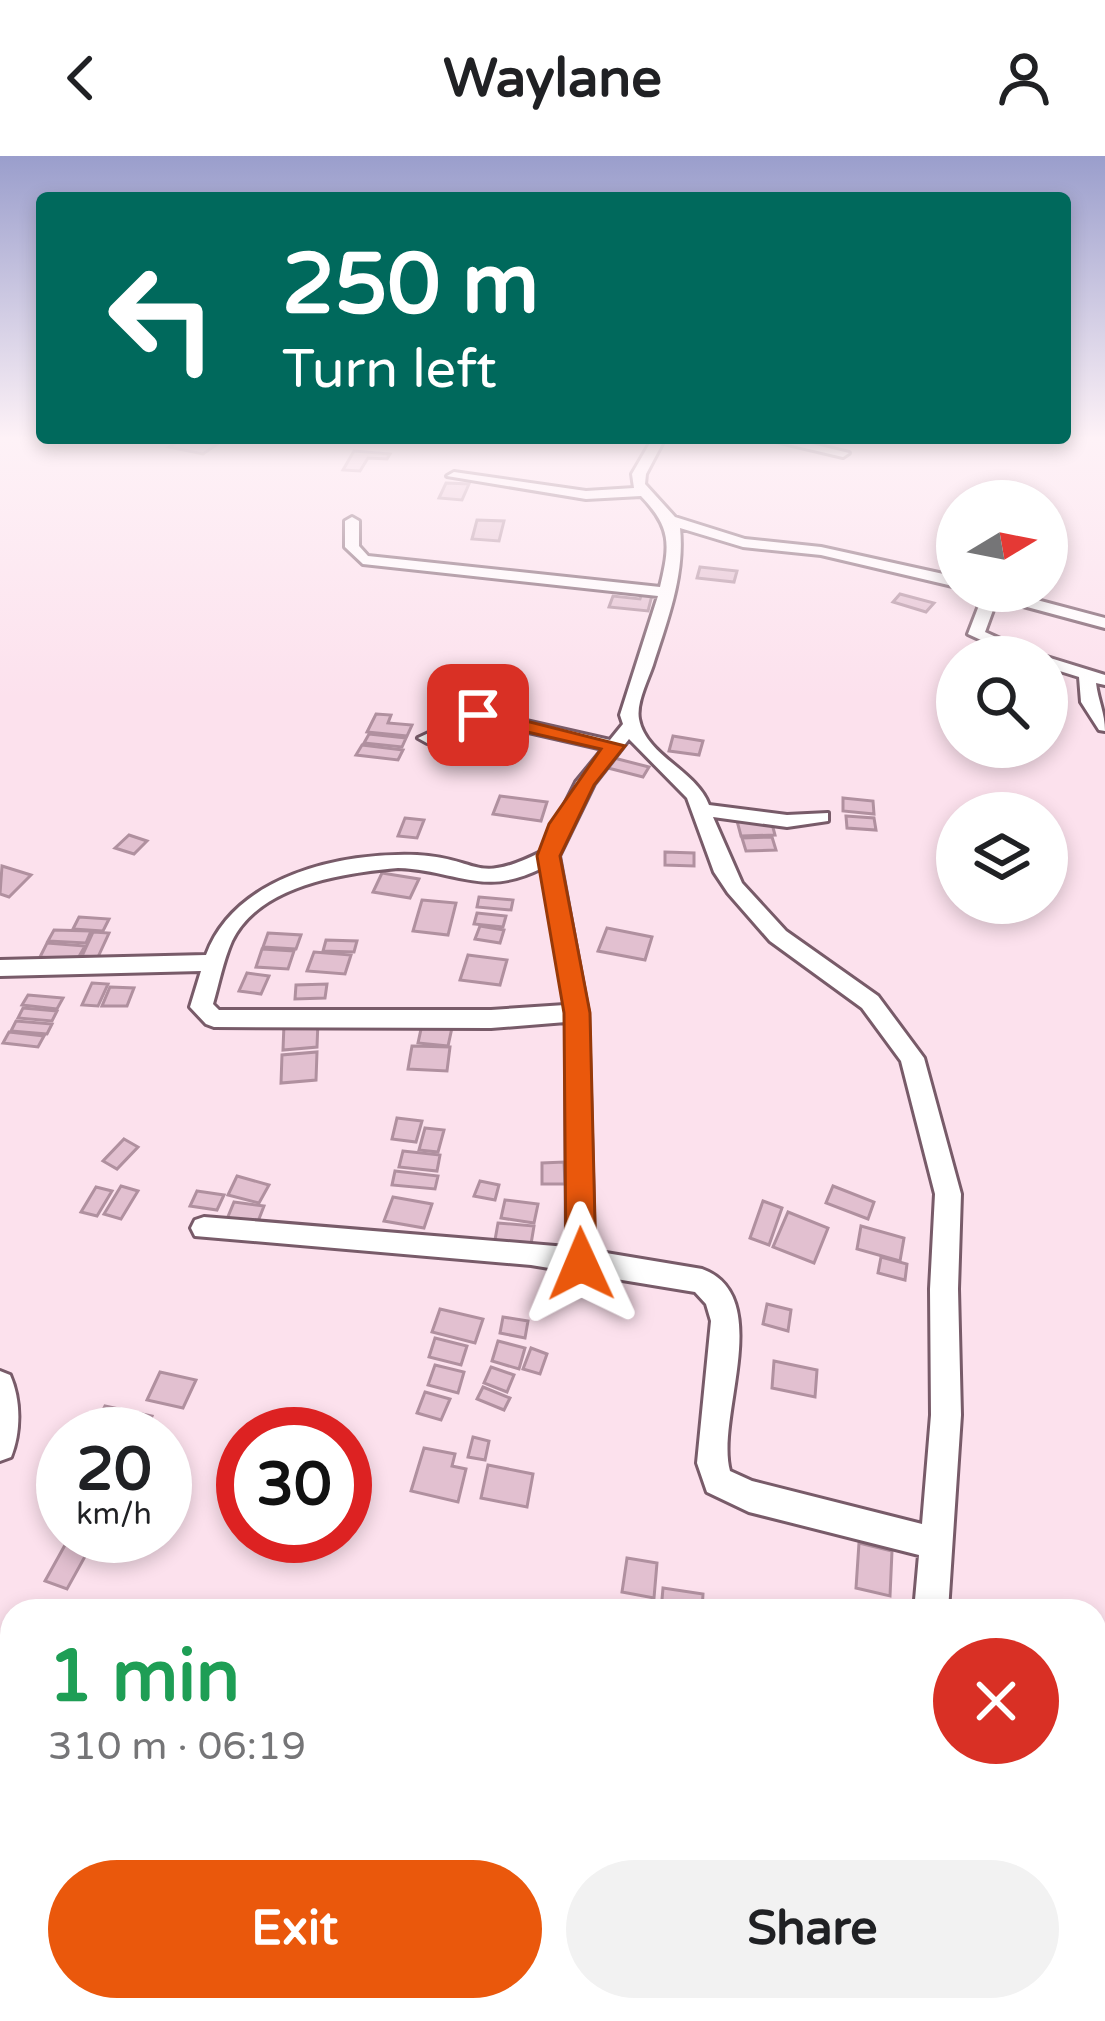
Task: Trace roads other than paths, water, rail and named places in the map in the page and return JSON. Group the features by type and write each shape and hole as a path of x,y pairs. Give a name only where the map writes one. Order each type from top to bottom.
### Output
{"street":[{"path":"352,525 352,547 363,560 664,592"},
{"path":"671,525 674,533 664,592 632,701 632,725 638,739 688,784 704,810 724,872 735,888 778,936 870,1002 896,1031 918,1077 948,1194 946,1414 932,1599"},
{"path":"685,525 743,543 821,551 936,578"},
{"path":"1063,612 1105,623"},
{"path":"1096,678 1090,702 1105,726"},
{"path":"427,738 478,715 615,746"},
{"path":"581,1264 577,1013 548,856 585,782 632,725"},
{"path":"704,810 787,821 821,817"},
{"path":"548,856 498,877 403,862 287,883 258,900 232,927 217,949 201,1007 214,1018 490,1019 577,1013"},
{"path":"0,968 214,963"},
{"path":"204,1228 531,1253 702,1281 722,1298 722,1397 710,1460 718,1481 749,1496 935,1543"},
{"path":"0,1385 4,1407 0,1446"}]}
